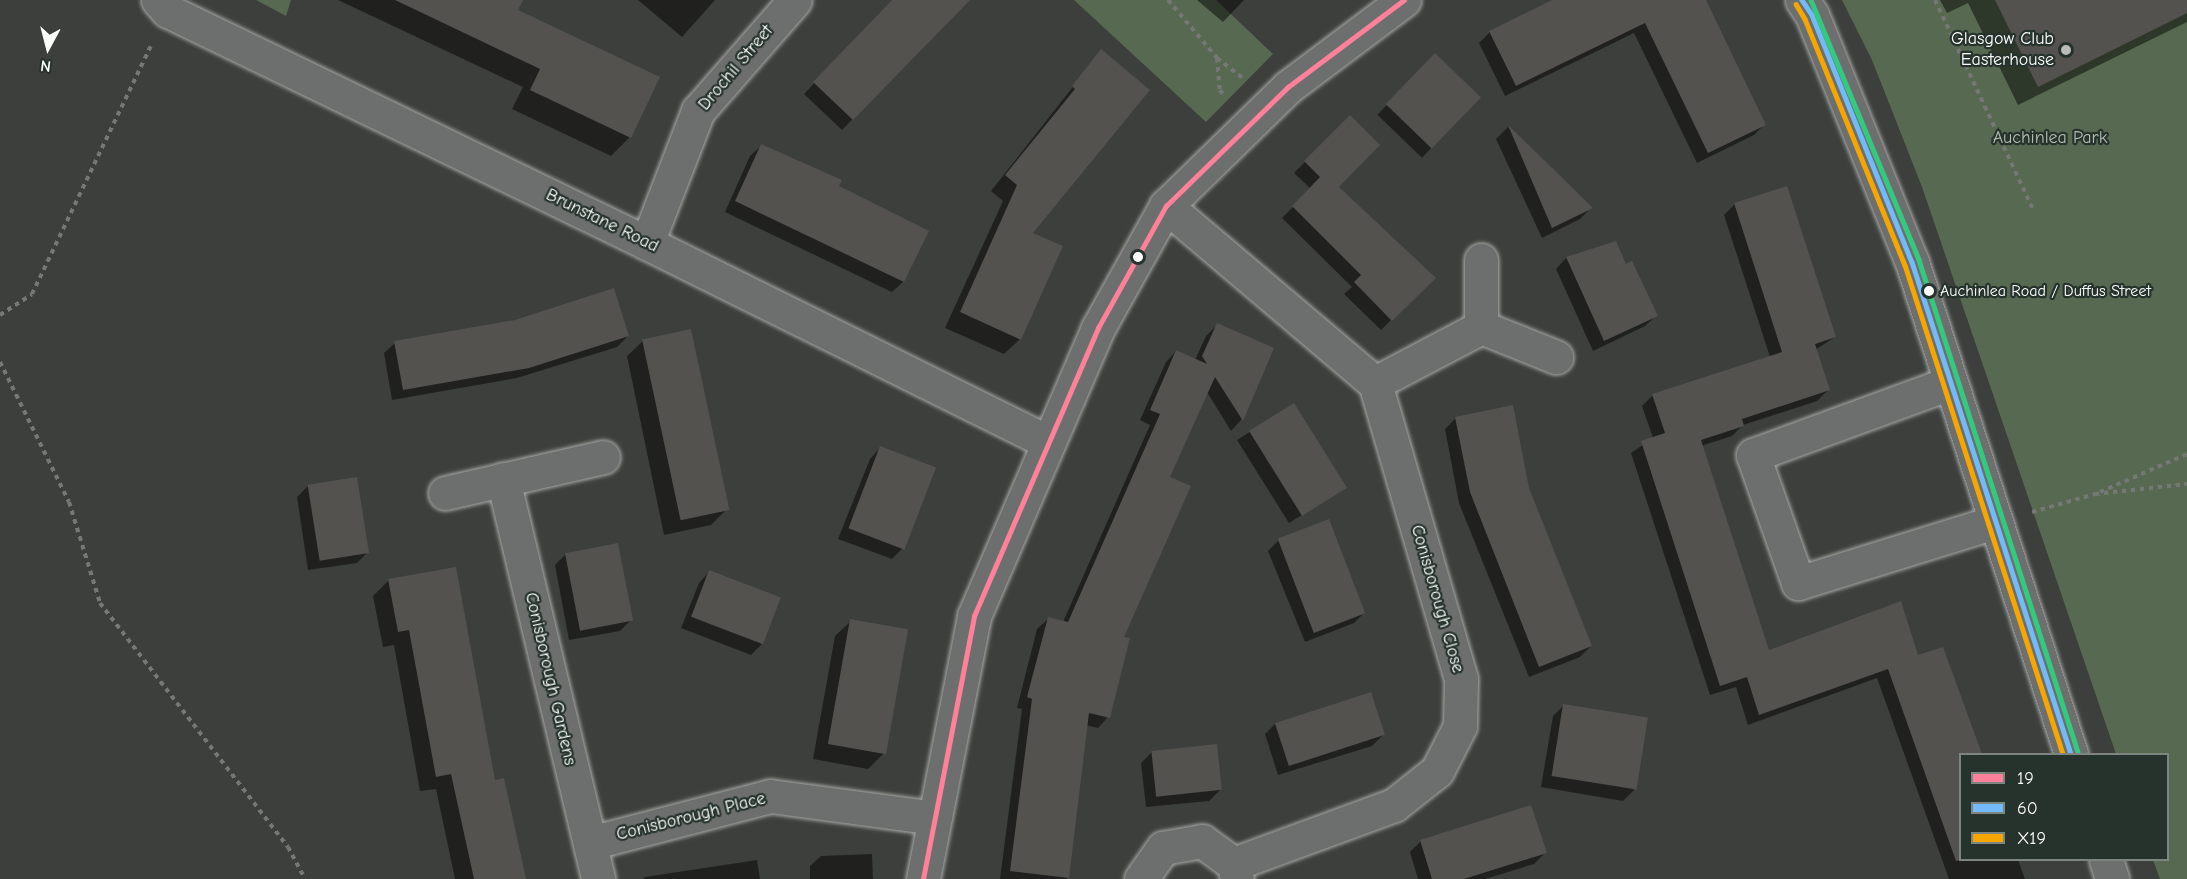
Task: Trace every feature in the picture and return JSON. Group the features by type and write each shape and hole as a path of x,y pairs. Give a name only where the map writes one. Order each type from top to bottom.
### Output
{"street":[{"name":"Drochil Street","path":"647,243 698,111 795,0"},
{"path":"923,879 974,616 1098,328 1166,206 1288,87 1404,0"},
{"path":"1803,0 1912,262 2071,753"},
{"name":"Brunstane Road","path":"163,6 1048,442"},
{"path":"1166,206 1375,382 1481,327 1556,357"},
{"path":"1481,260 1481,327"},
{"name":"Conisborough Close","path":"1141,879 1163,848 1202,841 1236,871 1394,805 1437,771 1460,726 1461,680 1375,382"},
{"path":"1950,383 1753,455 1798,583 1995,522"},
{"path":"445,493 603,457"},
{"name":"Conisborough Gardens","path":"502,480 598,879"},
{"name":"Conisborough Place","path":"590,843 770,796 935,818"},
{"path":"2106,861 2112,879"}],"path":[{"path":"1168,0 1217,58 1220,90 1245,129"},
{"path":"1935,0 2034,211"},
{"path":"0,315 32,294 163,6"},
{"path":"0,362 69,502 100,603 288,847 305,879"},
{"path":"1995,522 2095,494 2187,454"},
{"path":"2095,494 2187,484"}],"green space":[{"path":"256,0 291,0 286,16"},
{"path":"1074,0 1216,0 1273,54 1206,122"},
{"name":"Auchinlea Park","path":"1842,0 2187,0 2187,879 2160,879 2153,861 2169,861 2169,753 2116,753 1922,187 1872,60"}],"building":[{"path":"395,0 523,0 518,10 660,77 631,138 530,90 540,69"},
{"path":"892,0 970,0 853,120 813,82"},
{"path":"1552,0 1706,0 1766,125 1708,153 1645,23 1516,86 1489,31"},
{"name":"Glasgow Club Easterhouse","path":"1995,0 2187,0 2187,13 2038,87"},
{"path":"1101,49 1150,90 1033,233 1063,246 1021,340 960,312 1017,185 1005,175 1075,89 1072,86"},
{"path":"1435,53 1481,97 1432,149 1386,104"},
{"path":"1350,115 1380,145 1339,187 1436,278 1392,321 1354,282 1361,275 1292,206 1320,177 1304,161"},
{"path":"1508,125 1593,208 1552,228"},
{"path":"761,144 842,180 839,186 929,231 904,282 735,201"},
{"path":"1787,186 1836,337 1815,344 1830,390 1742,419 1744,426 1701,440 1769,650 1901,601 1918,655 1943,647 1982,753 1959,753 1959,860 1956,861 1888,669 1759,715 1747,677 1720,686 1641,441 1665,433 1652,394 1782,352 1734,203"},
{"path":"1616,241 1626,264 1632,261 1658,316 1604,341 1566,257"},
{"path":"614,288 629,336 529,368 403,390 394,341 515,320"},
{"path":"1217,323 1274,348 1243,421 1215,377 1170,477 1191,486 1124,637 1130,638 1110,718 1089,713 1069,878 1010,871 1032,699 1027,697 1048,617 1068,622 1160,414 1150,410 1176,350 1207,364 1202,356"},
{"path":"691,329 729,510 681,520 642,339"},
{"path":"1294,403 1347,488 1302,516 1249,431"},
{"path":"1513,405 1529,488 1592,646 1539,667 1470,492 1455,417"},
{"path":"880,446 936,468 904,550 848,528"},
{"path":"357,477 369,553 320,561 308,485"},
{"path":"1329,519 1365,613 1314,633 1278,539"},
{"path":"618,543 633,621 580,631 565,553"},
{"path":"456,567 495,780 504,778 526,879 474,879 451,774 436,777 409,630 398,632 388,579"},
{"path":"709,570 781,598 763,644 691,617"},
{"path":"850,619 908,629 886,754 828,744"},
{"path":"1371,692 1385,735 1289,766 1275,723"},
{"path":"1563,704 1648,717 1637,790 1552,776"},
{"path":"1217,744 1222,790 1156,797 1151,751"},
{"path":"1531,805 1547,853 1464,879 1432,879 1420,840"}],"transit line":[{"name":"19","path":"923,879 974,616 1098,328 1166,206 1288,87 1404,0"},
{"name":"60","path":"1802,0 1812,15 1912,262 2071,753"},
{"path":"1811,0 1919,260 2078,752"},
{"name":"X19","path":"1796,4 1805,19 1905,265 2063,753"}],"place":[{"name":"Glasgow Club Easterhouse","path":"2066,50"},
{"name":"Auchinlea Road / Duffus Street","path":"1929,291"}]}
